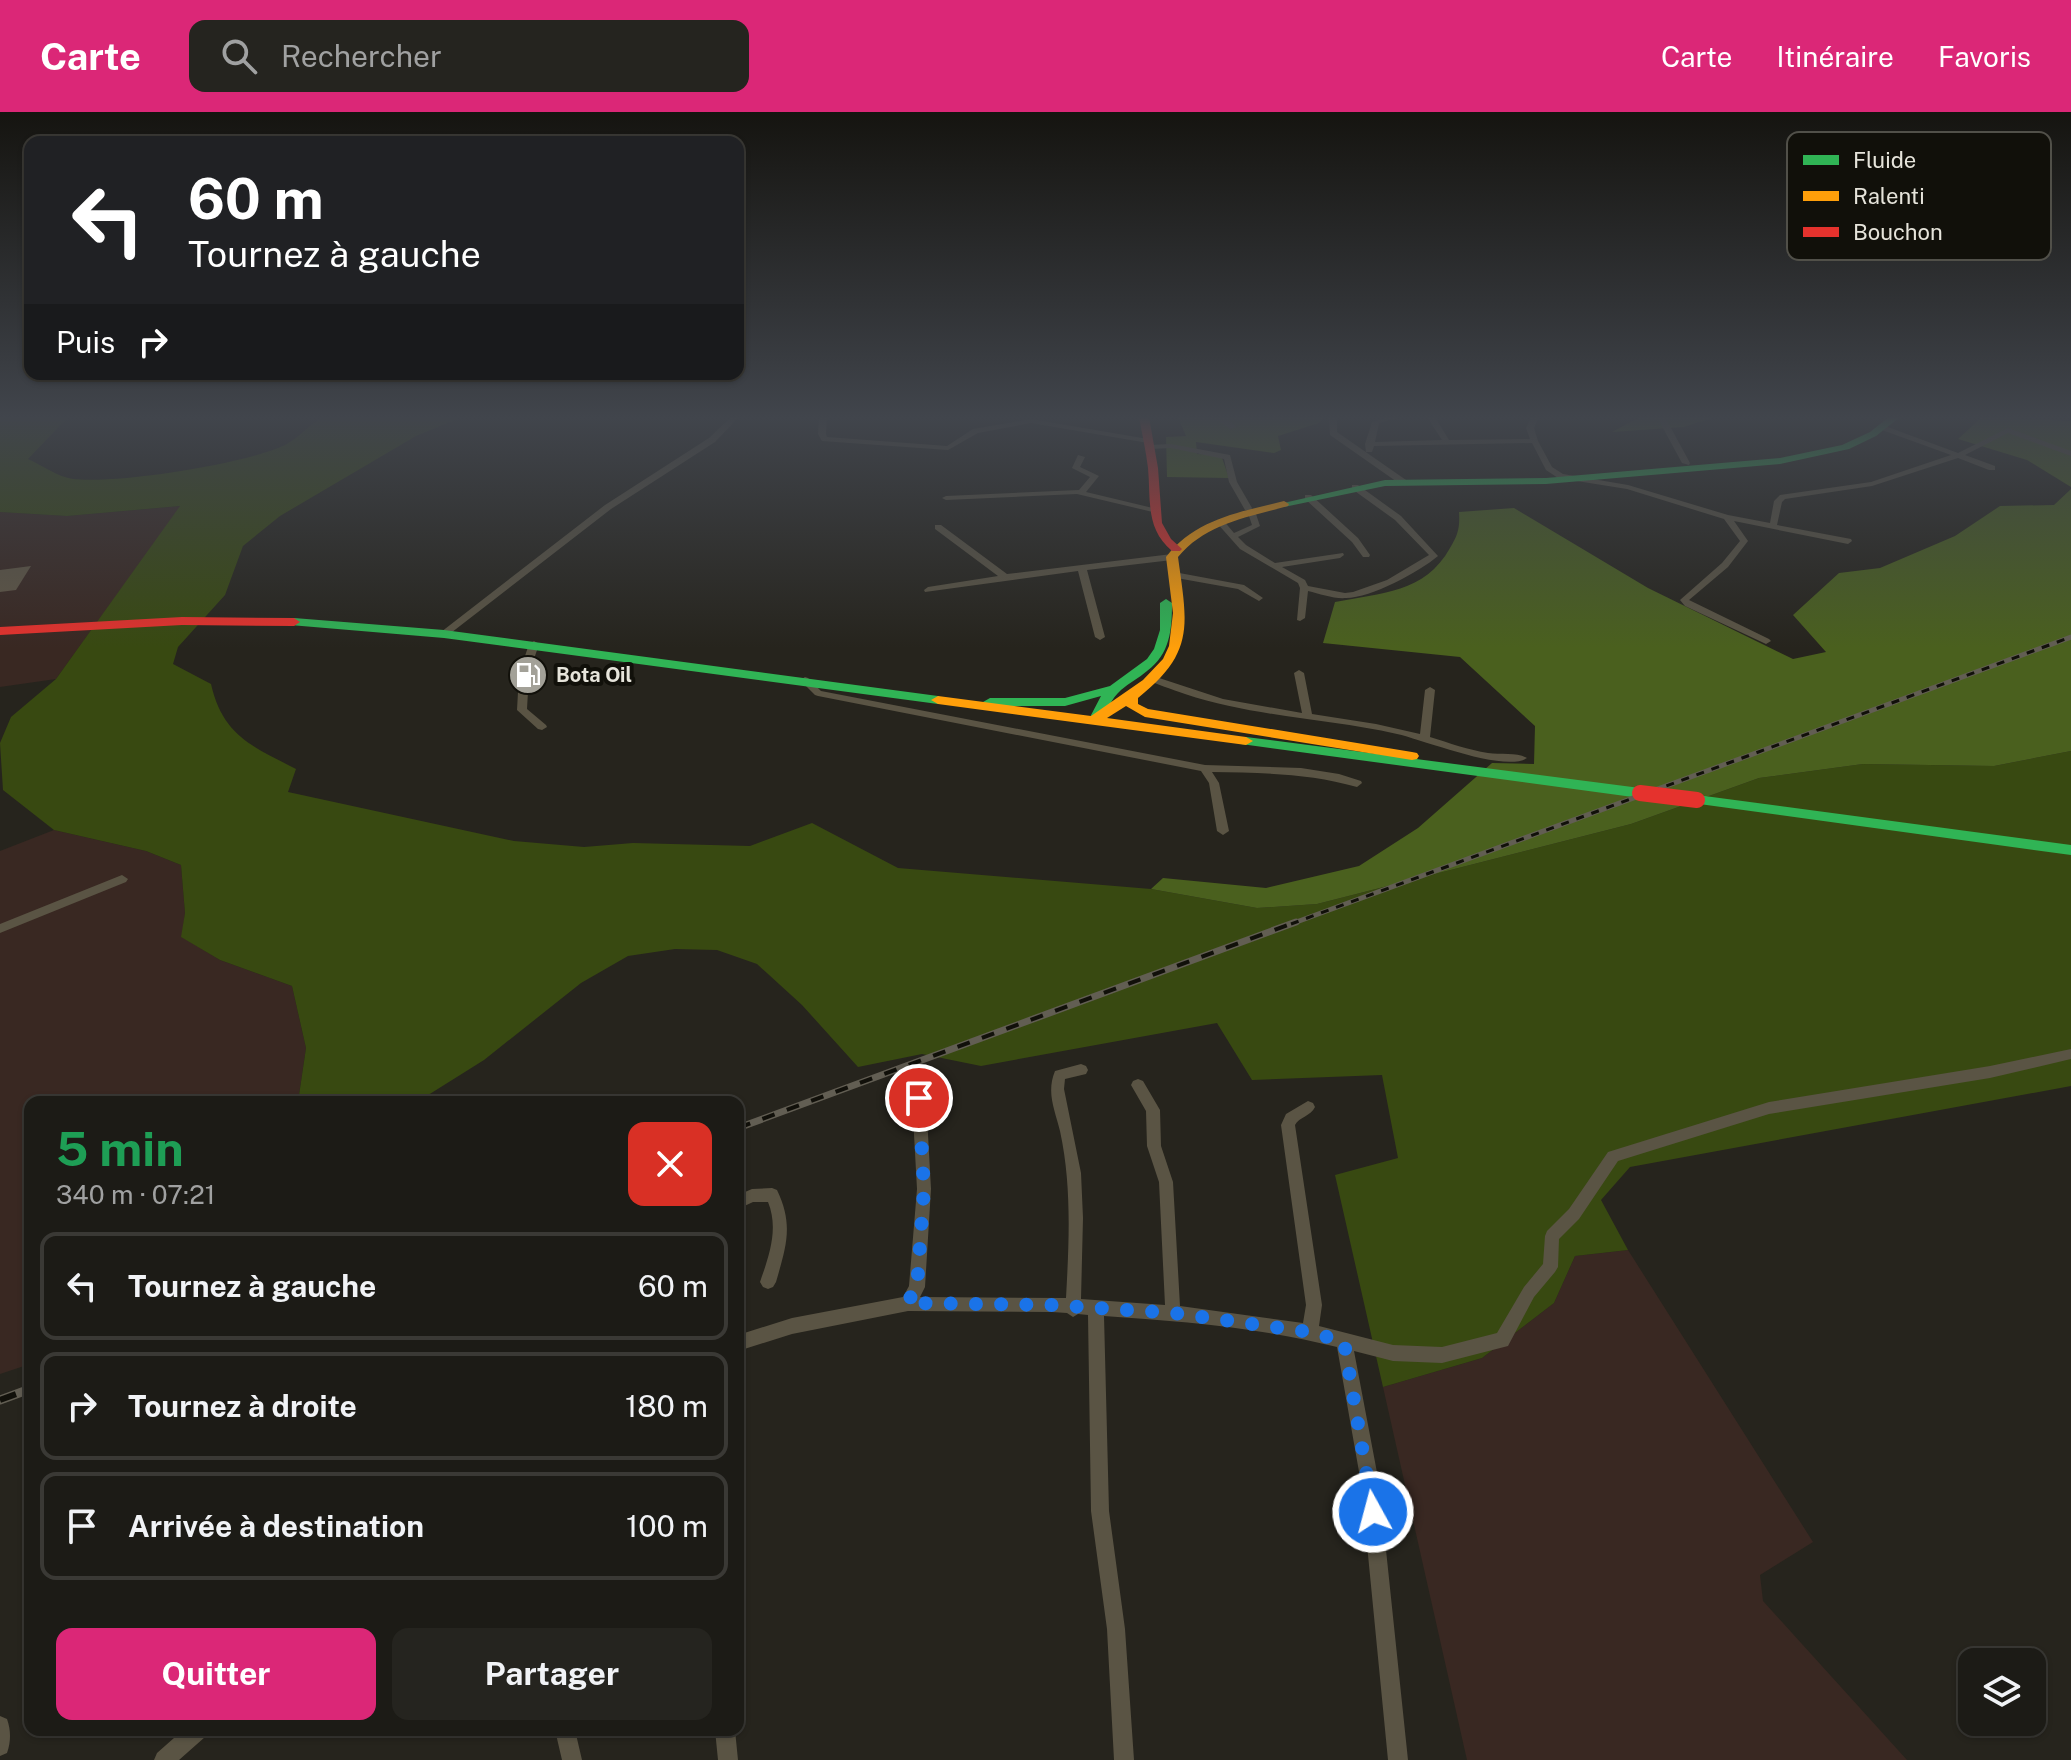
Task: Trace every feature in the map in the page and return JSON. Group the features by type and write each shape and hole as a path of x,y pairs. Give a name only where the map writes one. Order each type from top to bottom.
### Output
{"main road":[{"path":"938,698 1060,704 1124,689 1150,678 1171,658 1179,634 1171,557 1160,536 1153,494"},
{"path":"1096,719 1163,648 1167,634 1171,557 1192,528 1311,494"},
{"path":"1171,557 1202,530 1220,522 1250,511 1323,494"},
{"path":"1,632 133,622 240,621 344,625 534,644 1096,719 1519,767"},
{"path":"1124,689 1132,706 1160,717 1519,767 1640,793 2071,850"}],"street":[{"path":"444,634 628,494"},
{"path":"946,498 1039,494"},
{"path":"1089,494 1154,511"},
{"path":"1234,536 1256,526 1240,494"},
{"path":"1304,588 1345,596 1355,594 1390,582 1434,556 1398,518 1365,494"},
{"path":"1651,494 1727,517 1848,541"},
{"path":"1773,526 1778,501 1783,497 1804,494"},
{"path":"1308,497 1355,540 1366,555"},
{"path":"1727,517 1744,541 1725,565 1684,600 1766,641"},
{"path":"1220,522 1243,547 1297,577 1304,588 1300,618"},
{"path":"938,527 1005,577"},
{"path":"1276,565 1340,555"},
{"path":"928,590 1005,577 1171,557 1259,598"},
{"path":"1082,569 1100,637"},
{"path":"534,644 524,674 522,710 542,727"},
{"path":"1299,673 1307,715"},
{"path":"1150,678 1220,702 1355,722 1519,767"},
{"path":"805,680 818,693 1205,768 1343,778 1357,783"},
{"path":"1425,739 1430,690"},
{"path":"1205,768 1214,783 1223,831"},
{"path":"0,929 122,879"},
{"path":"744,1341 792,1326 908,1304 1052,1305 1073,1309 1173,1313 1310,1332 1393,1353 1442,1355 1502,1340 1529,1292 1550,1267 1552,1236 1574,1214 1613,1156 1769,1108 1990,1072 2071,1054"},
{"path":"1073,1309 1077,1227 1067,1131 1054,1089 1060,1075 1081,1070"},
{"path":"1138,1085 1153,1110 1154,1146 1166,1182 1173,1313"},
{"path":"908,1304 917,1287 924,1189 919,1098"},
{"path":"1308,1107 1291,1118 1288,1125 1314,1305 1310,1332"},
{"path":"744,1199 772,1195 779,1205 782,1236 768,1282"},
{"path":"1096,1310 1100,1511 1116,1629 1124,1760"},
{"path":"1344,1342 1370,1483 1398,1760"},
{"path":"0,1726 0,1746"},
{"path":"164,1760 191,1736"},
{"path":"566,1736 572,1760"},
{"path":"726,1736 728,1760"}],"shaded area":[{"path":"181,506 56,679 0,687 0,512 67,516"},
{"path":"54,830 146,851 181,865 185,913 182,937 220,960 292,986 306,1048 299,1096 24,1096 24,1366 0,1374 0,851"},
{"path":"1628,1250 1813,1542 1760,1575 1763,1601 1907,1760 1467,1760 1383,1387 1482,1358 1554,1303 1575,1256"}],"green space":[{"path":"0,494 318,494 280,516 243,546 225,595 178,647 173,664 211,684 223,716 242,737 296,769 288,792 514,841 584,847 633,843 750,846 812,823 898,868 1151,889 1257,908 1317,904 1631,824 1759,778 1863,764 1994,766 2071,751 2071,1086 1630,1167 1601,1200 1628,1250 1575,1256 1554,1303 1482,1358 1383,1387 1335,1175 1398,1158 1382,1075 1252,1080 1217,1023 981,1066 922,1054 858,1067 802,1005 757,964 717,950 675,949 628,956 581,983 484,1060 427,1096 299,1096 306,1048 292,986 220,960 181,937 185,913 181,865 146,851 54,830 3,790 0,743 11,717 56,679 180,506 67,516 0,512"},
{"path":"2066,494 2071,494 2071,751 1994,766 1863,764 1759,778 1631,824 1317,904 1257,908 1151,889 1163,878 1266,888 1359,866 1418,828 1492,763 1534,764 1535,726 1460,657 1323,643 1335,602 1400,588 1428,574 1440,563 1457,535 1459,512 1514,508 1648,588 1793,659 1826,652 1793,615 1839,573 1880,568 1955,536 2000,506 2054,505"}],"building":[{"path":"31,566 16,590 0,592 0,570"}],"railway":[{"path":"1291,924 2071,637"},
{"path":"744,1126 1296,922"},
{"path":"0,1400 24,1391"}],"traffic: fast":[{"path":"1284,504 1333,494"},
{"path":"1096,719 1104,701 1115,688 1151,662 1160,649 1166,630 1166,603"},
{"path":"294,622 444,634 938,700"},
{"path":"990,702 1065,702 1109,690"},
{"path":"1246,741 1640,793"},
{"path":"1697,800 2071,850"}],"traffic: slow":[{"path":"1096,719 1148,683 1176,646 1179,613 1172,557 1182,545 1207,527 1284,504"},
{"path":"1131,693 1132,706 1145,713 1412,756"},
{"path":"938,700 1246,741"}],"traffic: jam":[{"path":"1154,494 1161,533 1176,549"},
{"path":"0,631 182,621 294,622"},
{"path":"1640,793 1697,800"}],"place":[{"name":"Bota Oil","path":"528,675"}],"route":[{"path":"919,1098 924,1189 917,1287 907,1303 1052,1305 1073,1309 1173,1313 1310,1332 1344,1342 1373,1512"}]}
